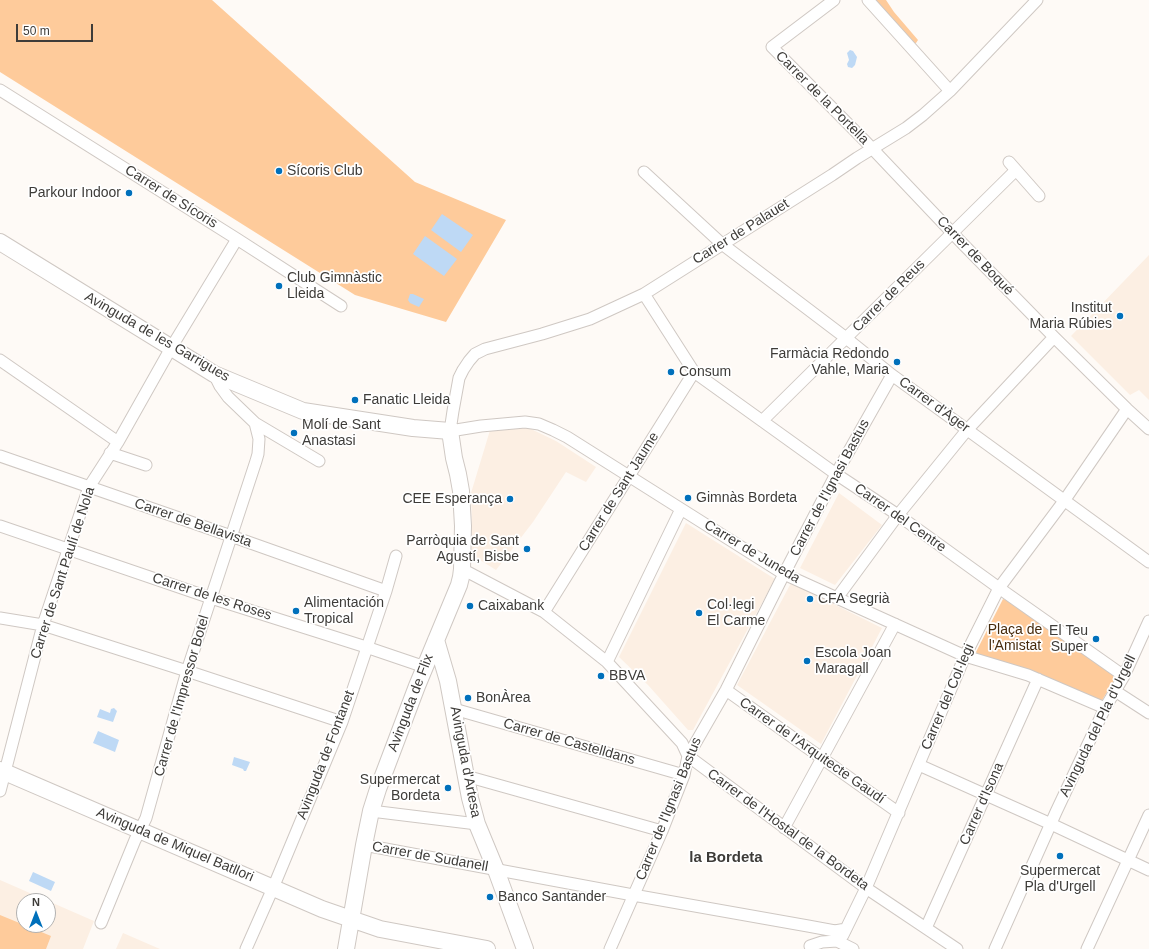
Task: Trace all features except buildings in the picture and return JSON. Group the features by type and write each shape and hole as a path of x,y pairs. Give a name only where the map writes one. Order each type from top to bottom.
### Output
{"main road":[{"name":"Avinguda de les Garrigues","path":"0,242 214,374 303,411 422,429 434,435 445,445 454,458"},
{"path":"422,429 450,431"},
{"name":"Avinguda de Flix","path":"346,949 371,811 425,667 459,585 462,569 463,526 461,491 450,431"},
{"name":"Avinguda d'Artesa","path":"436,640 445,669 454,709 470,798 477,824 496,870 525,949"},
{"name":"Avinguda de Miquel Batllori","path":"3,771 322,909 380,929 435,944 486,949"}],"street":[{"name":"Carrer de la Portella","path":"834,0 772,47 872,149"},
{"path":"868,0 950,91"},
{"name":"Carrer de Palauet","path":"450,431 459,378 475,354 485,349 542,334 590,319 644,294 906,128 950,91 1037,0"},
{"name":"Carrer de Sícoris","path":"0,90 341,306"},
{"name":"Carrer de Boqué","path":"872,149 1054,337 1149,429"},
{"name":"Carrer de Reus","path":"762,421 952,233 1013,166 1039,196"},
{"name":"Carrer d'Àger","path":"644,172 722,244 846,338 892,375 1149,562"},
{"name":"Carrer de Sant Paulí de Nola","path":"0,791 3,771 43,625 89,487 118,442 171,348 237,239"},
{"name":"Carrer del Centre","path":"644,294 694,372 836,474 898,515 998,588 1124,676"},
{"path":"837,598 898,515 967,430 1054,337"},
{"path":"0,360 118,442"},
{"name":"Carrer de Sant Jaume","path":"544,612 694,372"},
{"path":"214,374 228,397 255,423 319,461"},
{"name":"Carrer de l'Ignasi Bastus","path":"610,949 662,831 684,775 688,756 726,690 836,474 892,375"},
{"name":"Carrer del Col·legi","path":"837,941 843,935 866,888 965,656 998,588 1064,501 1127,409"},
{"name":"Carrer de Juneda","path":"450,431 525,422 539,424 567,436 629,477 784,574 965,656 1028,675 1105,708"},
{"name":"Carrer de l'Impressor Botel","path":"101,923 135,840 146,818 187,670 258,454 259,439 255,423"},
{"path":"110,453 146,466"},
{"name":"Carrer de Bellavista","path":"0,456 386,591"},
{"path":"607,662 681,510"},
{"name":"Carrer de les Roses","path":"0,526 211,598 425,667"},
{"name":"Avinguda de Fontanet","path":"246,949 342,722 386,591 396,556"},
{"name":"Carrer de l'Hostal de la Bordeta","path":"462,569 544,612 607,662 682,743 688,756 866,888 954,948"},
{"path":"0,618 43,625 187,670 342,722"},
{"name":"Avinguda del Pla d'Urgell","path":"995,949 1057,810 1105,708 1124,676 1149,621"},
{"path":"784,828 895,624"},
{"name":"Carrer d'Isona","path":"926,928 1038,679"},
{"name":"Carrer de l'Arquitecte Gaudí","path":"726,690 899,813"},
{"path":"1115,691 1149,713"},
{"name":"Carrer de Castelldans","path":"454,709 684,775"},
{"path":"919,765 1149,870"},
{"path":"466,776 662,831"},
{"path":"371,811 477,824"},
{"path":"1087,949 1149,815"},
{"name":"Carrer de Sudanell","path":"364,845 835,931 846,928"},
{"path":"808,926 812,934 810,948"},
{"path":"810,948 822,942 837,941 852,949"}],"shaded area":[{"name":"Institut Maria Rúbies","path":"1149,255 1149,400 1139,390 1130,395 1071,336"},
{"name":"CEE Esperança","path":"513,426 529,428 556,441 596,467 586,482 566,472 533,522 496,570 472,555 471,493 491,427"},
{"path":"839,493 882,525 835,585 800,568"},
{"name":"Col·legi El Carme","path":"686,523 775,579 693,730 688,730 648,685 619,657"},
{"name":"Escola Joan Maragall","path":"791,583 882,628 821,744 737,685"},
{"path":"0,880 30,893 16,893 16,933 56,933 56,904 94,921 83,949 0,949"},
{"path":"123,933 160,949 116,949"}],"green space":[{"name":"Sícoris Club","path":"0,0 212,0 415,182 506,220 446,322 355,295 0,72"},
{"path":"873,0 886,0 894,12 918,40 916,43 913,44"},
{"name":"Plaça de l'Amistat","path":"1003,599 1010,601 1113,675 1113,682 1101,702 979,656 976,652"},
{"path":"0,915 16,922 16,933 44,933 51,936 46,949 0,949"}],"water":[{"path":"850,50 853,51 857,57 855,65 852,68 848,67 847,64 849,60 847,53"},
{"path":"442,214 473,235 461,252 431,230"},
{"path":"425,236 457,259 444,276 413,254"},
{"path":"410,294 424,299 419,307 410,303 408,300"},
{"path":"114,708 117,711 113,722 97,717 100,709 110,713 111,709"},
{"path":"98,731 119,740 115,752 93,743"},
{"path":"234,757 250,762 246,771 232,765"},
{"path":"33,872 55,882 51,891 29,881"}],"place":[{"name":"Sícoris Club","path":"279,171"},
{"name":"Parkour Indoor","path":"129,193"},
{"name":"Club Gimnàstic Lleida","path":"279,286"},
{"name":"Institut Maria Rúbies","path":"1120,316"},
{"name":"Farmàcia Redondo Vahle, Maria","path":"897,362"},
{"name":"Consum","path":"671,372"},
{"name":"Fanatic Lleida","path":"355,400"},
{"name":"Molí de Sant Anastasi","path":"294,433"},
{"name":"Gimnàs Bordeta","path":"688,498"},
{"name":"CEE Esperança","path":"510,499"},
{"name":"Parròquia de Sant Agustí, Bisbe","path":"527,549"},
{"name":"CFA Segrià","path":"810,599"},
{"name":"Caixabank","path":"470,606"},
{"name":"Alimentación Tropical","path":"296,611"},
{"name":"Col·legi El Carme","path":"699,613"},
{"name":"El Teu Super","path":"1096,639"},
{"name":"Escola Joan Maragall","path":"807,661"},
{"name":"BBVA","path":"601,676"},
{"name":"BonÀrea","path":"468,698"},
{"name":"Supermercat Bordeta","path":"448,788"},
{"name":"Supermercat Pla d'Urgell","path":"1060,856"},
{"name":"Banco Santander","path":"490,897"}],"district":[{"name":"la Bordeta","path":"726,858"}]}
